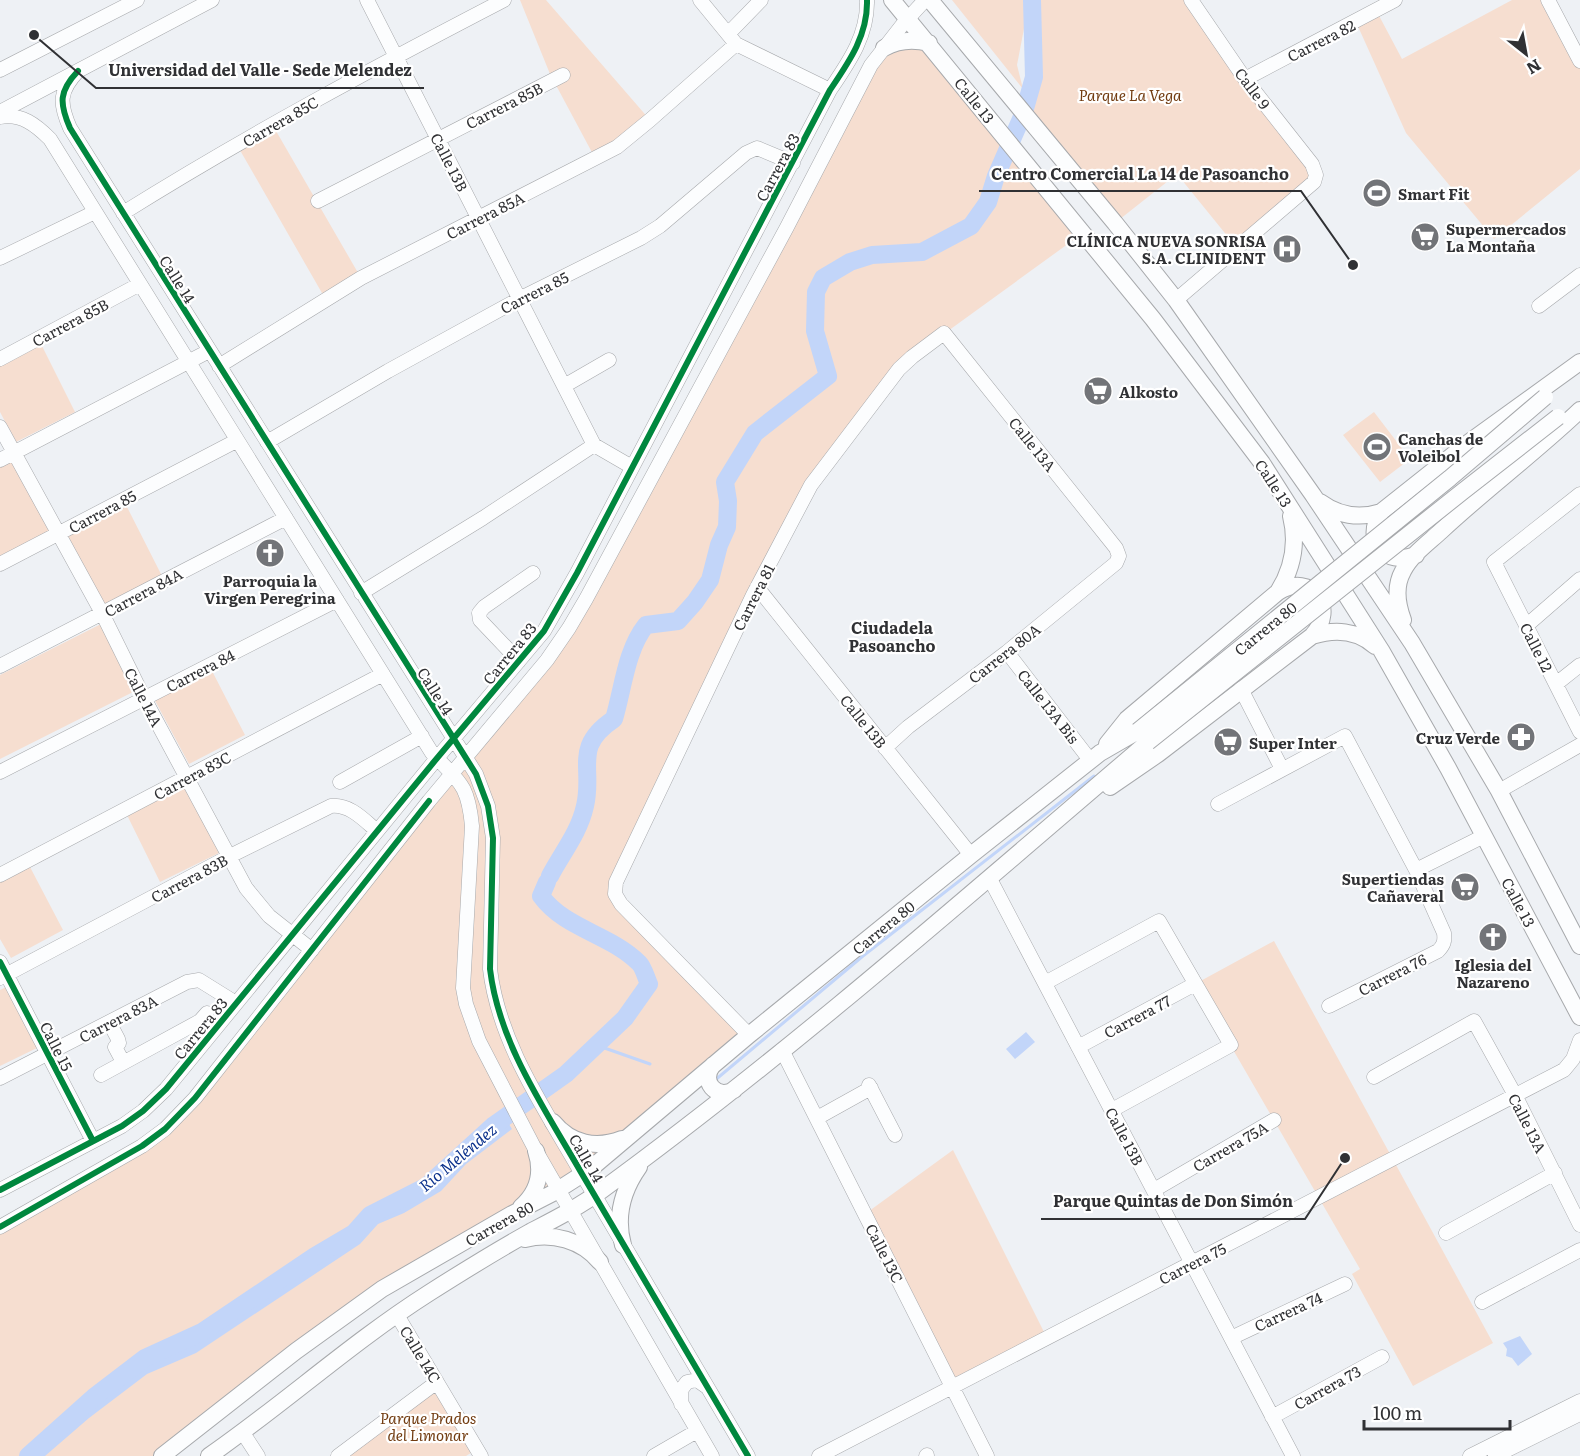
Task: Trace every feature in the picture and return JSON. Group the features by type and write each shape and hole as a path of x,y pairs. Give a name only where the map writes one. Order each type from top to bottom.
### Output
{"main road":[{"name":"Calle 13","path":"892,0 1153,319 1262,463 1381,650 1484,836 1580,1017"},
{"name":"Calle 13","path":"930,0 1176,300 1313,495 1412,643 1499,791 1580,946"},
{"path":"884,48 908,40 929,44"},
{"name":"Carrera 80","path":"209,1456 243,1433 397,1315 513,1242 594,1196 735,1089 990,879 1143,737 1545,397 1580,363"},
{"name":"Carrera 80","path":"1381,512 1468,442 1580,363"},
{"name":"Carrera 80","path":"162,1456 296,1351 382,1289 582,1174 749,1035 1095,757 1143,737 1580,402"},
{"path":"1412,643 1397,600 1398,585 1403,571 1416,555 1471,503 1580,410"},
{"path":"1313,495 1340,513 1360,516 1381,512"},
{"path":"1278,592 1289,572 1294,550 1294,527 1287,504"},
{"path":"1381,512 1374,529 1377,545 1383,552 1399,559 1416,555"},
{"path":"1044,831 1158,754 1312,636 1323,619 1324,609 1320,599 1304,586 1293,586 1278,592 1127,719 1095,757"},
{"path":"1312,636 1336,631 1349,633 1362,637 1381,650"},
{"path":"713,1065 708,1079 712,1088 726,1093 735,1089"},
{"path":"553,1122 564,1134 586,1144 611,1144 633,1132"},
{"path":"512,1214 531,1196 538,1182 539,1167 536,1151"},
{"path":"623,1245 619,1215 621,1202 634,1174 651,1153"},
{"path":"513,1242 542,1236 562,1238 586,1249 600,1262"}],"street":[{"path":"0,70 137,0"},
{"path":"0,112 212,0"},
{"name":"Calle 13B","path":"367,0 594,445"},
{"name":"Carrera 85C","path":"123,213 272,124 504,0"},
{"path":"700,0 732,39 830,90"},
{"name":"Carrera 85A","path":"219,366 361,278 617,147 650,120 732,39 761,0"},
{"name":"Carrera 83","path":"0,1190 122,1126 166,1089 553,618 750,242 776,198 830,90 853,55 864,28 867,0"},
{"path":"0,1227 142,1146 165,1129 195,1098 465,757 547,660 569,628 787,227 871,65 925,0"},
{"name":"Calle 9","path":"1176,300 1314,182 1316,176 1312,164 1245,79 1191,0"},
{"path":"1548,0 1580,61"},
{"name":"Carrera 82","path":"1245,79 1392,1"},
{"path":"853,55 863,58 871,65"},
{"name":"Calle 14","path":"78,71 67,83 62,97 63,111 70,128 476,774 484,794 493,838 490,969 492,989 504,1029 524,1072 594,1196 748,1456"},
{"name":"Carrera 85B","path":"318,201 563,75"},
{"path":"0,117 23,119 36,126 50,139 422,736 437,758 463,786 470,806 471,847 463,988 479,1041 536,1151 712,1456"},
{"name":"Carrera 85","path":"267,442 388,371 521,298 641,238 660,226 746,153 757,148 794,163"},
{"path":"776,198 769,219 771,225 780,230 787,227"},
{"path":"0,258 95,212"},
{"path":"750,242 761,240 768,245 769,251 761,268 762,272"},
{"path":"1539,306 1580,275"},
{"name":"Carrera 85B","path":"0,359 140,284"},
{"name":"Calle 13A","path":"944,333 1116,548 1119,556"},
{"name":"Carrera 81","path":"749,1035 621,904 615,894 616,882 757,588 811,485 899,369 944,333"},
{"path":"0,460 209,351"},
{"path":"564,386 609,360"},
{"name":"Calle 14A","path":"0,427 102,613 228,857 255,901 269,916 312,950"},
{"name":"Carrera 85","path":"0,564 237,441"},
{"path":"361,593 483,518 594,445 632,467"},
{"name":"Calle 12","path":"1580,494 1494,562 1580,732"},
{"name":"Carrera 84A","path":"0,666 286,518"},
{"name":"Carrera 80A","path":"885,748 908,727 1007,652 1116,563 1119,556"},
{"path":"519,661 480,620 479,613 484,607 533,573"},
{"path":"1526,626 1580,579"},
{"name":"Calle 13B","path":"757,588 971,855"},
{"name":"Carrera 84","path":"0,772 337,600"},
{"path":"553,618 551,627 555,632 561,633 569,628"},
{"path":"531,646 538,642 545,644 549,650 547,660"},
{"name":"Calle 13A Bis","path":"1007,652 1095,757"},
{"path":"1556,684 1580,665"},
{"name":"Carrera 83C","path":"0,875 383,674"},
{"path":"1241,689 1282,769"},
{"path":"340,782 422,736"},
{"path":"1218,804 1345,736 1416,870 1484,836"},
{"path":"1499,791 1580,745"},
{"path":"434,796 441,793 453,793 470,806"},
{"name":"Carrera 83B","path":"2,971 332,806 340,805 349,809 377,831"},
{"name":"Carrera 76","path":"1329,1006 1438,951 1443,946 1443,933 1416,870"},
{"name":"Calle 13B","path":"990,879 1293,1456"},
{"path":"1045,983 1159,921 1231,1045 1112,1110"},
{"name":"Calle 15","path":"2,971 93,1141"},
{"name":"Carrera 83A","path":"0,1078 187,982 199,981 236,1003"},
{"name":"Carrera 77","path":"1078,1047 1195,984"},
{"path":"101,1075 200,1021 207,1014"},
{"name":"Calle 13A","path":"1374,1077 1474,1022 1515,1095 1580,1225"},
{"path":"109,1023 118,1039 115,1047 123,1062"},
{"path":"1564,1070 1573,1059 1580,1040"},
{"name":"Calle 13C","path":"782,1050 987,1456"},
{"name":"Carrera 75","path":"828,1454 952,1387 1515,1095 1564,1070 1580,1070"},
{"path":"817,1118 870,1087 895,1135"},
{"name":"Carrera 75A","path":"1154,1190 1274,1120"},
{"path":"1446,1233 1554,1173"},
{"path":"1482,1302 1580,1250"},
{"name":"Carrera 74","path":"1231,1338 1345,1284"},
{"name":"Calle 14C","path":"397,1315 437,1382 474,1454"},
{"name":"Carrera 73","path":"1272,1417 1382,1357"},
{"path":"681,1404 681,1390 687,1382 697,1380 708,1389"},
{"path":"338,1456 437,1382"},
{"path":"1495,1456 1580,1401"},
{"path":"1470,1456 1580,1414"},
{"path":"654,1456 697,1431"},
{"path":"243,1433 258,1456"}],"green space":[{"path":"520,0 546,0 650,120 595,158 550,74"},
{"path":"952,0 1024,0 1027,13 1017,65 1023,89"},
{"name":"Parque La Vega","path":"1032,0 1191,0 1316,175 1237,248 1177,174 1115,223 1024,112 1034,77"},
{"path":"1512,0 1548,0 1580,61 1580,169 1494,239 1406,133 1356,22 1376,10 1402,59"},
{"path":"921,41 1083,233 912,357 811,485 615,894 749,1035 609,1153 382,1289 162,1456 0,1456 0,1227 165,1129 547,660 884,48"},
{"path":"272,124 361,278 326,300 237,145"},
{"path":"40,342 75,412 16,442 0,412 0,362"},
{"name":"Canchas de Voleibol","path":"1374,412 1410,459 1380,482 1343,435"},
{"path":"14,452 57,534 0,564 0,460"},
{"path":"126,505 162,576 102,607 66,536"},
{"path":"101,624 133,692 0,759 0,675"},
{"path":"211,669 245,735 189,764 153,697"},
{"path":"185,786 219,853 160,882 127,815"},
{"path":"30,867 63,930 11,958 0,939 0,882"},
{"path":"1274,941 1493,1343 1413,1386 1352,1274 1360,1269 1195,984"},
{"path":"6,987 39,1047 0,1066 0,990"},
{"path":"953,1150 1047,1338 952,1387 865,1214"},
{"name":"Parque Prados del Limonar","path":"437,1382 477,1449 466,1456 338,1456"}],"water":[{"path":"1026,1032 1035,1042 1015,1059 1006,1049"},
{"path":"507,1121 512,1129 466,1164 441,1191 404,1213 378,1224 360,1244 196,1353 147,1374 89,1418 45,1456 35,1456 92,1405 150,1361 193,1342 353,1239 376,1216 429,1190"},
{"path":"1520,1336 1532,1354 1518,1366 1512,1358 1506,1356 1507,1349 1503,1343"}],"waterway":[{"name":"Río Meléndez","path":"550,876 582,816 587,792 589,749 601,729 614,719 629,658 639,635 646,625 678,621 695,602 710,580 719,545 727,527 728,501 725,482 755,433 828,376 815,331 816,292 823,278 850,262 872,255 922,252 971,226 988,202 996,176 1024,112 1034,77 1032,0"},
{"path":"714,1081 863,956 1094,776"},
{"name":"Río Meléndez","path":"28,1456 94,1397 145,1358 202,1332 315,1256 354,1233 370,1215 427,1186 494,1125 566,1074 625,1018 649,984 642,968 627,953 575,924 551,907 541,896 547,882"},
{"path":"596,1045 650,1064"}],"cycle path":[{"path":"0,1190 122,1126 143,1111 166,1089 544,631 577,573 830,90 856,48 864,25 867,0"},
{"path":"78,71 67,85 63,98 64,111 70,128 476,774 488,806 493,838 490,969 495,997 513,1050 553,1125 748,1456"},
{"path":"0,1227 142,1146 165,1129 195,1098 429,801"},
{"path":"0,962 93,1141"}],"place":[{"name":"Universidad del Valle - Sede Melendez","path":"34,35"},
{"name":"Smart Fit","path":"1377,193"},
{"name":"Supermercados La Montaña","path":"1425,237"},
{"name":"CLÍNICA NUEVA SONRISA S.A. CLINIDENT","path":"1287,249"},
{"name":"Centro Comercial La 14 de Pasoancho","path":"1353,265"},
{"name":"Alkosto","path":"1098,391"},
{"name":"Canchas de Voleibol","path":"1377,447"},
{"name":"Parroquia la Virgen Peregrina","path":"270,553"},
{"name":"Cruz Verde","path":"1521,737"},
{"name":"Super Inter","path":"1228,742"},
{"name":"Supertiendas Cañaveral","path":"1465,887"},
{"name":"Iglesia del Nazareno","path":"1493,937"},
{"name":"Parque Quintas de Don Simón","path":"1345,1158"}],"district":[{"name":"Ciudadela Pasoancho","path":"892,636"}]}
